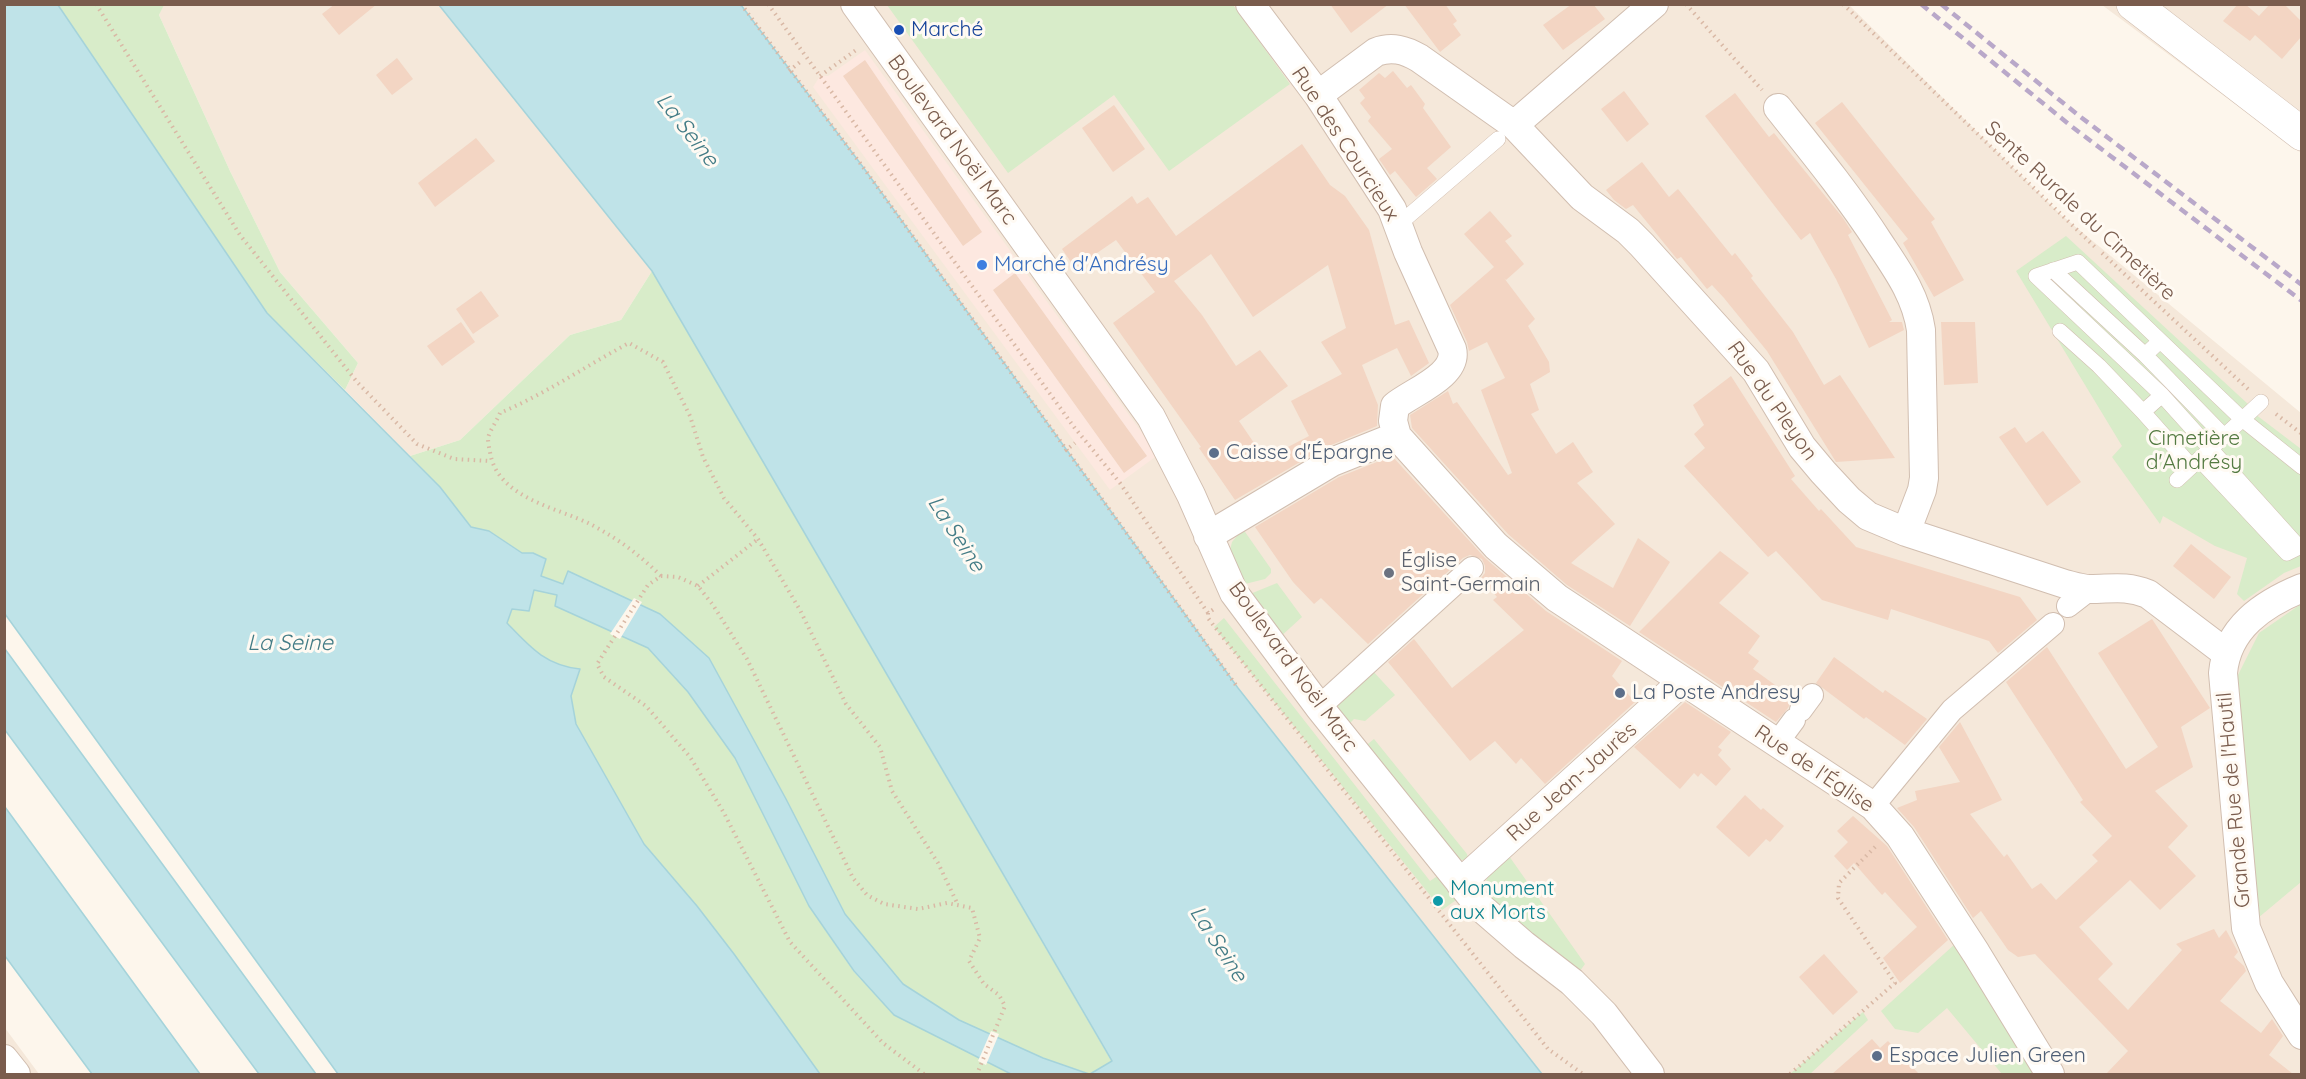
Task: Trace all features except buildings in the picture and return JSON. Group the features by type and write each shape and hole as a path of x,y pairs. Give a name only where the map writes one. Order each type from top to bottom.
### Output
{"street":[{"name":"Boulevard Noël Marc","path":"855,4 1151,417 1178,468 1234,593 1318,707 1479,906 1572,982 1604,1014 1650,1074"},
{"name":"Rue des Courcieux","path":"1250,4 1318,95 1392,209 1452,349 1452,361 1447,370 1395,406 1393,421 1397,436"},
{"path":"1506,132 1653,4"},
{"path":"2133,4 2301,134"},
{"name":"Rue du Pleyon","path":"1318,95 1376,52 1386,48 1419,58 1582,197 1642,244 1742,354 1802,447 1849,500 1868,516 1906,532 2065,584 2079,597 2119,587 2133,588 2148,594 2226,653"},
{"path":"1778,108 1857,209 1905,282 1919,316 1925,465 1922,490 1906,532"},
{"path":"1208,536 1332,462 1397,436"},
{"name":"Rue de l'Église","path":"1397,436 1496,546 1557,598 1873,806 1900,836 1976,953 2050,1074"},
{"path":"1318,707 1472,568"},
{"name":"Grande Rue de l'Hautil","path":"2301,588 2267,605 2239,631 2226,653 2223,673 2246,928 2269,983 2301,1035"},
{"path":"1873,806 1952,710 2053,624"},
{"name":"Rue Jean-Jaurès","path":"1460,883 1683,681"},
{"path":"1777,743 1802,708"},
{"path":"4,1059 16,1074"}],"lane":[{"path":"1398,225 1506,132"},
{"path":"2061,331 2287,553 2300,547 2162,395 2036,276 2078,262 2242,419 2301,467"},
{"path":"2054,270 2145,354 2224,436"},
{"path":"2145,354 2160,341"},
{"path":"2143,412 2162,395"},
{"path":"2177,480 2261,402"}],"path":[{"path":"96,4 110,31 240,235 357,382 417,444 454,459 491,461"},
{"path":"741,4 863,167 1065,451 1238,688"},
{"path":"768,4 1074,427 1120,483 1208,613 1208,618 1214,627 1548,1049 1583,1074"},
{"path":"1686,4 1778,108"},
{"name":"Sente Rurale du Cimetière","path":"1843,4 2076,230 2261,402 2301,434"},
{"path":"820,76 877,34"},
{"path":"789,71 800,62"},
{"path":"661,576 641,556 612,537 568,514 540,505 501,478 491,461 488,439 500,413 530,401 592,363 629,344 663,363 690,416 703,457 724,498 758,539 800,610 846,704 880,747 892,791 938,863 958,905"},
{"path":"1065,451 1075,443"},
{"path":"698,586 758,539"},
{"path":"924,1074 883,1043 790,942 724,813 690,757 646,706 604,677 597,664 647,586 661,576 678,577 698,586 713,605 747,659 853,878 867,895 884,904 918,909 947,903 972,908 980,938 969,961 984,984 999,995 1005,1006 977,1074"},
{"path":"1208,613 1234,593"},
{"path":"1790,1074 1895,983 1838,898 1839,883 1877,845"}],"shaded area":[{"path":"164,4 439,5 652,271 621,320 570,335 460,440 410,456 345,390 358,363 280,272 230,171 159,15"},
{"path":"741,5 1849,5 2060,214 2301,413 2301,1074 1542,1074 1238,688"},
{"path":"2102,5 2301,5 2301,153"},
{"name":"Marché d'Andrésy","path":"865,50 1158,455 1110,490 813,87 820,76 828,76"},
{"path":"5,1028 39,1074 5,1074"}],"green space":[{"path":"58,5 164,5 159,15 230,171 280,272 358,363 345,390 267,313"},
{"path":"887,5 1233,5 1290,84 1169,171 1114,95 1008,173"},
{"name":"Cimetière d'Andrésy","path":"2066,236 2249,405 2251,411 2301,449 2301,566 2284,573 2244,601 2237,594 2247,558 2215,546 2163,516 2160,524 2112,457 2122,446 2016,271"},
{"path":"652,271 1112,1062 1090,1074 1043,1058 959,1020 903,984 845,914 786,799 709,658 660,614 568,571 564,584 541,576 533,553 522,553 489,531 471,527 440,487 410,456 460,440 570,335 621,320"},
{"path":"1243,529 1271,569 1271,573 1265,579 1245,584 1230,550 1232,542"},
{"path":"1277,583 1302,617 1279,638 1250,594"},
{"path":"534,590 558,595 556,606 648,648 688,692 735,758 809,906 854,972 894,1015 1011,1074 820,1074 734,954 644,844 576,724 564,667 535,653 507,623 512,609 521,609"},
{"path":"2301,604 2301,882 2258,918 2237,677 2259,633"},
{"path":"1224,618 1430,881 1439,875 1459,898 1442,910 1214,627"},
{"path":"1370,668 1395,695 1365,721 1354,719 1349,724 1332,705"},
{"path":"1374,739 1467,854 1469,862 1449,856 1363,748"},
{"path":"1509,856 1585,964 1577,975 1496,906 1484,891 1488,874"},
{"path":"1955,944 2036,1074 2002,1074 1947,1008 1918,1033 1895,1029 1881,1011"},
{"path":"1863,1012 1868,1020 1810,1074 1790,1074"}],"water":[{"name":"La Seine","path":"4,5 58,5 267,313 440,487 471,527 489,531 522,553 533,553 546,559 541,576 563,584 568,571 660,614 709,658 786,799 845,914 903,984 959,1020 1043,1058 1089,1074 1011,1074 894,1015 854,971 809,906 735,758 688,692 648,648 555,606 557,595 534,590 529,611 512,609 507,623 539,654 557,664 580,669 571,696 576,724 644,844 734,954 820,1074 338,1074 5,614"},
{"name":"La Seine","path":"439,5 741,5 863,167 1238,688 1542,1074 1090,1074 1112,1061 652,271"},
{"path":"5,649 316,1074 259,1074 5,730"},
{"path":"5,807 200,1074 92,1074 5,956"}],"pier":[{"path":"634,598 642,602 620,639 610,634"},
{"path":"991,1031 999,1034 986,1065 978,1061"}],"railway":[{"path":"1921,4 2071,126 2302,301"},
{"path":"1941,4 2078,115 2302,285"}],"place":[{"name":"Marché","path":"899,30"},
{"name":"Marché d'Andrésy","path":"982,265"},
{"name":"Caisse d'Épargne","path":"1214,453"},
{"name":"Église Saint-Germain","path":"1389,573"},
{"name":"La Poste Andresy","path":"1620,693"},
{"name":"Monument aux Morts","path":"1438,901"},
{"name":"Espace Julien Green","path":"1877,1056"}]}
